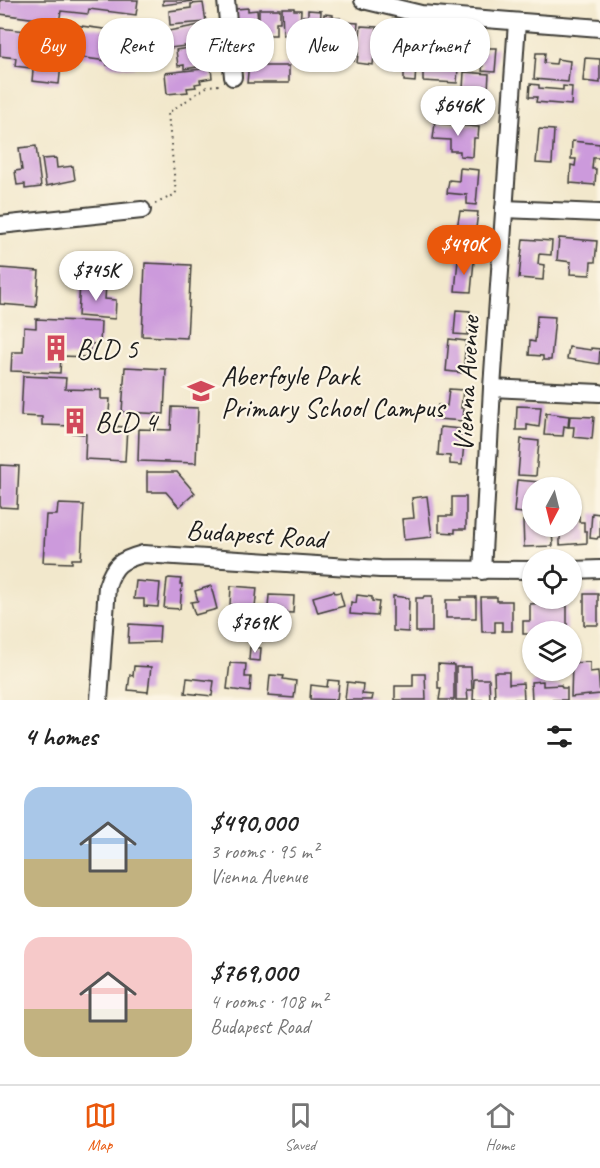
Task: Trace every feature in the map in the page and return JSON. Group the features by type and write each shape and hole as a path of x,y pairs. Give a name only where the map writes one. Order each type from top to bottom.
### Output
{"street":[{"path":"226,0 233,77"},
{"path":"363,0 421,14 600,28"},
{"name":"Vienna Avenue","path":"482,571 517,22"},
{"path":"504,209 600,213"},
{"path":"0,225 142,210"},
{"path":"492,388 600,393"},
{"name":"Budapest Road","path":"99,700 107,586 118,563 129,557 143,554 380,569 522,570"},
{"path":"582,570 600,569"}],"path":[{"path":"142,210 176,194 168,113 208,86 223,85 233,77"}],"building":[{"path":"0,0 138,0 136,15 89,9 88,14 61,11 60,18 30,18 0,14"},
{"path":"163,0 193,0 193,1 163,5"},
{"path":"203,3 205,18 186,18 186,24 174,25 174,18 170,18 169,11 191,8 191,4"},
{"path":"282,8 301,10 301,18 286,18 286,35 283,35"},
{"path":"236,9 257,10 258,18 236,18"},
{"path":"259,9 280,9 280,22 276,22 276,35 274,35 274,18 259,18"},
{"path":"308,10 321,11 321,18 303,18 303,16 308,16"},
{"path":"324,14 333,15 333,18 324,18"},
{"path":"361,26 370,27 370,65 358,63"},
{"path":"86,27 98,28 98,60 86,58"},
{"path":"0,28 18,30 18,66 15,66 16,58 0,56"},
{"path":"186,28 186,46 174,47 174,30"},
{"path":"186,48 186,69 184,69 184,65 178,66 176,50"},
{"path":"490,48 497,48 495,72 490,72"},
{"path":"536,53 545,53 544,63 556,64 557,59 570,61 568,82 534,79"},
{"path":"585,58 600,59 600,83 583,81"},
{"path":"274,66 286,66 286,72 289,72 289,83 247,83 248,72 274,72"},
{"path":"186,71 211,72 212,78 200,80 201,83 195,84 196,87 187,88 188,92 167,94 165,73"},
{"path":"33,72 60,72 59,84 32,81"},
{"path":"404,72 416,72 415,82 404,81"},
{"path":"423,72 458,72 457,83 423,81"},
{"path":"464,72 489,74 486,122 461,121 462,107 470,107 472,90 463,89"},
{"path":"530,84 539,85 539,88 563,90 563,86 572,87 571,105 536,102 537,97 529,97"},
{"path":"435,123 479,127 478,138 474,138 473,157 460,156 460,151 450,151 450,140 433,139"},
{"path":"539,129 554,130 552,164 536,163"},
{"path":"572,141 600,144 600,158 593,158 592,169 596,169 595,185 570,183 571,165 575,166 576,159 571,159"},
{"path":"36,146 41,187 25,189 25,184 17,185 15,171 22,170 19,148"},
{"path":"56,158 57,168 73,166 75,180 46,186 42,159"},
{"path":"460,168 479,170 476,205 467,204 467,195 447,193 449,180 459,181"},
{"path":"460,211 478,212 472,240 455,239"},
{"path":"559,238 597,241 595,262 591,262 590,275 570,274 571,262 557,260"},
{"path":"523,239 552,241 551,255 539,254 538,264 544,265 543,280 519,278"},
{"path":"458,260 474,261 471,292 455,291"},
{"path":"145,263 191,265 187,338 142,336"},
{"path":"0,268 39,271 36,307 0,304"},
{"name":"BLD 5","path":"80,283 106,285 105,299 116,300 115,319 78,316"},
{"path":"456,310 470,311 468,335 454,334"},
{"path":"537,316 555,317 551,360 543,360 543,356 529,355 530,341 535,342"},
{"name":"BLD 5","path":"36,319 101,322 100,344 90,344 89,357 61,356 60,373 11,371 12,352 23,352 24,327 36,328"},
{"path":"449,339 466,341 463,373 446,371"},
{"path":"569,347 600,349 599,364 567,359"},
{"path":"125,367 166,369 164,414 122,412"},
{"name":"BLD 4","path":"23,376 66,378 65,389 101,390 101,399 110,399 108,426 127,427 125,461 85,459 86,434 73,433 73,426 42,425 42,417 21,416"},
{"path":"449,389 463,390 461,408 464,408 463,421 437,419 438,405 447,406"},
{"path":"517,406 541,407 539,427 527,425 527,430 516,430"},
{"path":"172,407 198,408 196,463 138,461 139,429 171,430"},
{"path":"546,413 569,416 568,427 564,426 563,436 544,435"},
{"path":"570,416 594,417 592,439 573,437 574,427 569,427"},
{"path":"440,427 461,429 460,443 464,443 462,465 450,464 450,456 438,455"},
{"path":"521,439 539,441 536,476 518,475"},
{"path":"0,465 19,466 17,508 0,507"},
{"path":"147,472 177,472 195,493 179,507 166,492 147,492"},
{"path":"517,480 522,480 522,513 514,512"},
{"path":"427,496 432,537 404,540 402,519 414,518 412,498"},
{"path":"452,497 466,497 466,529 455,529 455,533 439,532 439,516 452,516"},
{"path":"58,504 84,505 81,559 72,559 72,563 43,562 46,515 57,515"},
{"path":"592,513 600,514 600,537 597,539 590,538"},
{"path":"582,522 584,522 587,543 560,545 560,537 582,537"},
{"path":"524,537 552,537 553,546 524,547"},
{"path":"167,579 181,579 180,609 164,608"},
{"path":"136,581 160,583 158,607 144,606 144,599 134,599"},
{"path":"211,586 217,609 195,615 191,602 198,601 195,591"},
{"path":"231,586 257,588 255,607 230,605"},
{"path":"334,591 335,593 340,592 344,606 318,613 313,597"},
{"path":"584,594 598,594 598,625 584,625"},
{"path":"269,595 294,596 293,613 271,612 268,608"},
{"path":"357,595 372,597 372,601 379,602 377,616 350,614 351,602 356,603"},
{"path":"393,596 409,598 408,632 393,631"},
{"path":"432,596 432,632 416,632 416,598"},
{"path":"461,597 476,597 476,618 446,618 446,600 461,600"},
{"path":"481,597 497,597 497,601 512,601 512,631 502,631 502,622 495,622 495,632 482,632"},
{"path":"530,609 567,609 567,621 530,621"},
{"path":"129,624 160,626 159,642 128,643"},
{"path":"250,647 261,648 260,661 249,660"},
{"path":"582,662 590,662 590,672 598,671 600,694 571,697 571,681 582,681"},
{"path":"230,663 246,664 245,677 251,677 250,692 227,689"},
{"path":"438,664 454,665 454,700 439,700 441,688 438,688"},
{"path":"134,666 151,667 148,692 128,690"},
{"path":"456,667 471,667 472,690 467,690 468,700 456,700"},
{"path":"494,672 509,672 509,684 523,683 524,699 495,700"},
{"path":"413,674 425,674 426,700 395,700 395,686 413,686"},
{"path":"270,675 284,676 283,679 296,681 294,698 268,696"},
{"path":"187,678 214,681 212,696 185,693"},
{"path":"474,679 489,679 490,700 473,700"},
{"path":"328,680 339,681 337,700 310,699 311,685 327,687"},
{"path":"543,681 543,686 561,685 562,688 567,688 567,700 532,700 531,682"},
{"path":"347,682 363,684 362,694 373,695 372,700 345,700"}],"place":[{"name":"BLD 5","path":"56,348"},
{"name":"Aberfoyle Park Primary School Campus","path":"201,391"},
{"name":"BLD 4","path":"75,421"}]}
